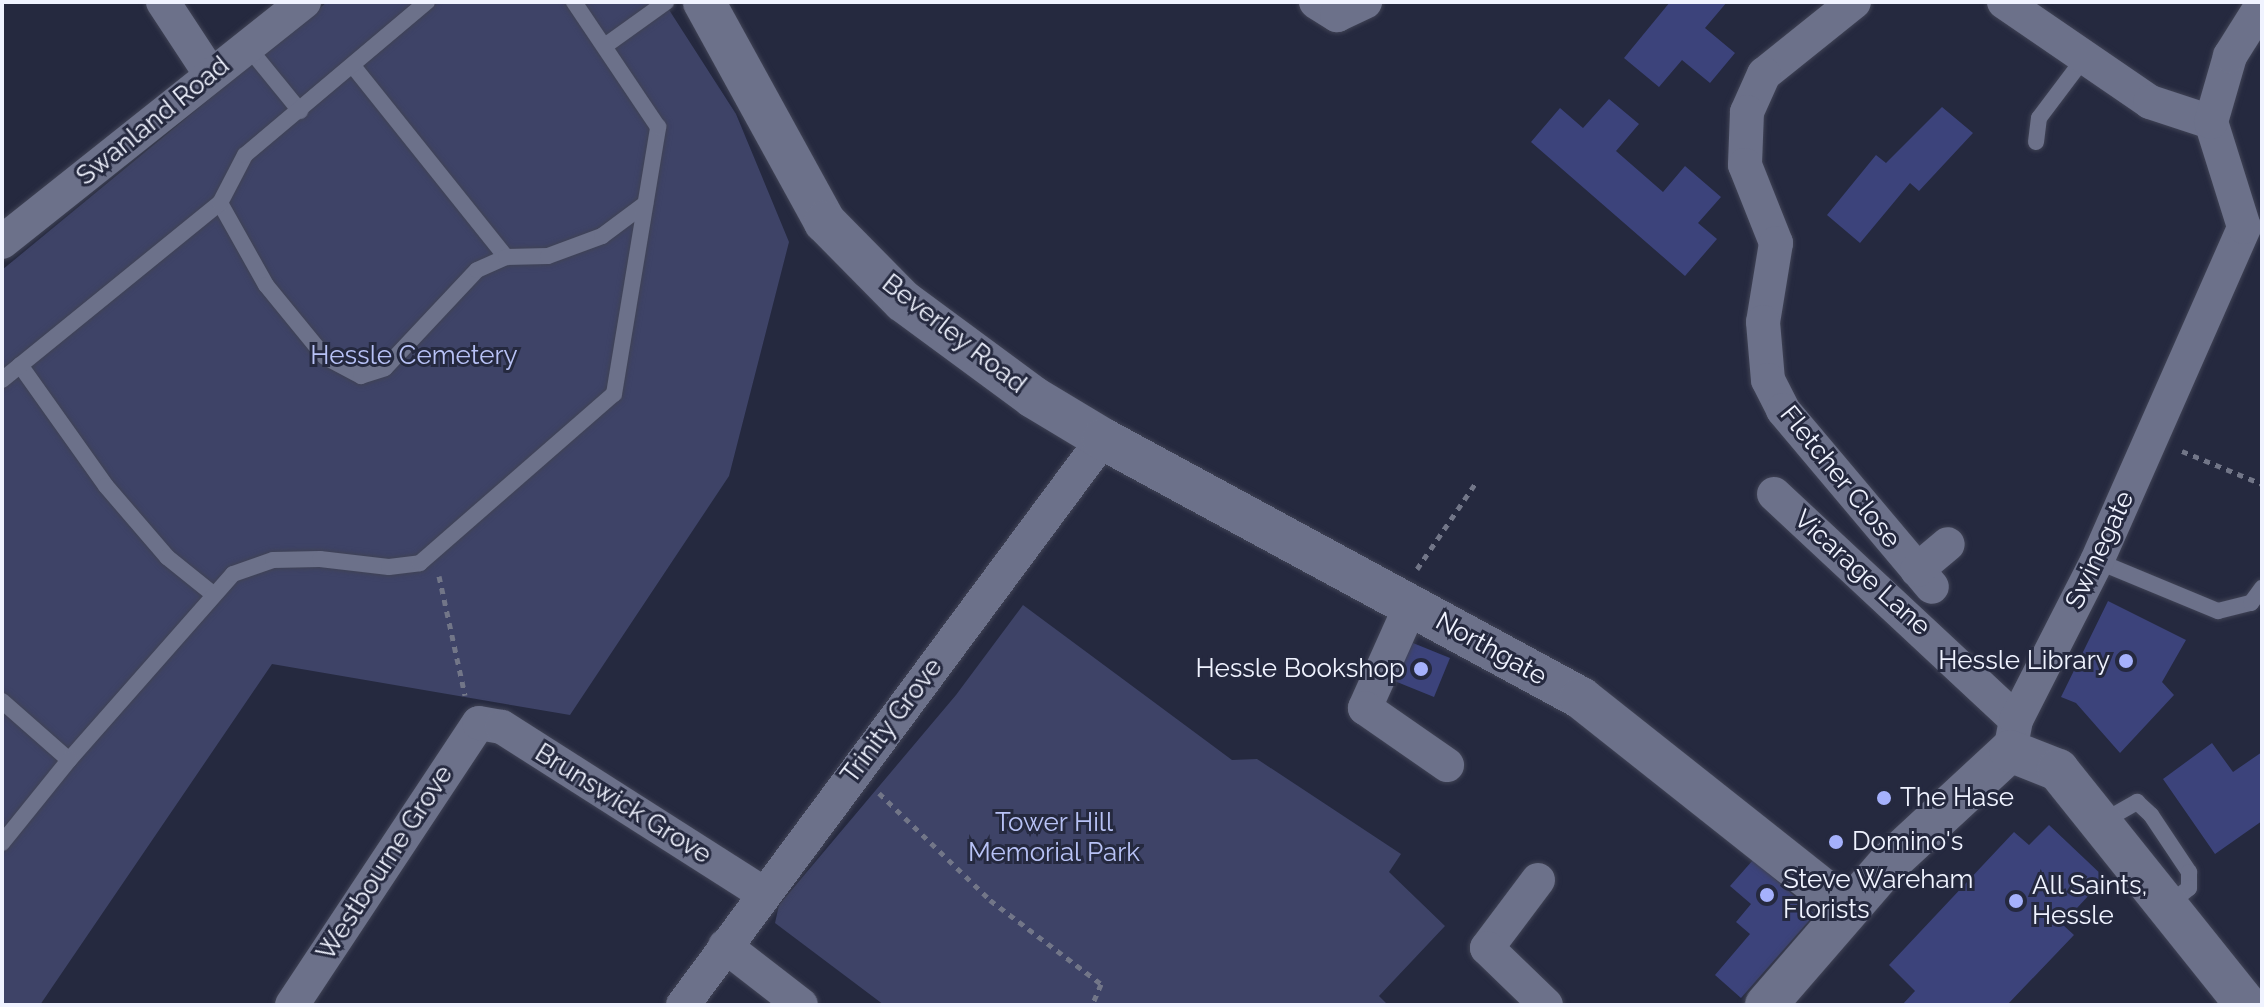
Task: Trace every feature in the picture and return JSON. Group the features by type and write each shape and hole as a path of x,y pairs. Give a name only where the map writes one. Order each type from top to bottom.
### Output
{"street":[{"path":"163,2 211,75"},
{"name":"Swanland Road","path":"2,242 304,2"},
{"name":"Beverley Road","path":"704,2 825,222 903,301 1033,397 1103,439"},
{"path":"1316,2 1337,15 1365,2"},
{"name":"Fletcher Close","path":"1854,2 1764,74 1747,112 1745,165 1776,243 1763,322 1768,380 1783,410 1924,579 1948,544"},
{"path":"2004,2 2150,102 2211,122 2230,56 2262,5"},
{"name":"Swinegate","path":"1766,1005 1846,908 2013,735 2097,561 2244,227 2211,122"},
{"name":"Northgate","path":"1103,439 1581,698 1846,908"},
{"name":"Trinity Grove","path":"683,1005 763,893 1103,439"},
{"name":"Vicarage Lane","path":"1774,494 2013,735"},
{"path":"1405,601 1365,708 1447,765"},
{"name":"Brunswick Grove","path":"479,723 502,727 763,893"},
{"name":"Westbourne Grove","path":"292,1005 479,723"},
{"path":"2013,735 2058,770 2164,909 2246,1005"},
{"path":"1538,880 1487,948 1546,1005"},
{"path":"725,946 801,1005"}],"lane":[{"path":"2,380 220,203 245,155 427,2"},
{"path":"2,843 69,760 233,574 273,560 320,559 389,567 420,563 614,394 658,127 606,45 574,2"},
{"path":"606,45 666,2"},
{"path":"247,46 300,111"},
{"path":"2036,142 2039,118 2085,57"},
{"path":"353,66 506,257"},
{"path":"220,203 266,285 325,357 361,376 385,368 477,270 506,257 548,256 602,236 645,204"},
{"path":"20,365 106,486 167,557 213,594"},
{"path":"2097,561 2218,611 2251,603 2262,588"},
{"path":"2,701 69,760"}],"path":[{"path":"2152,439 2262,484"},
{"path":"1405,601 1475,484"},
{"path":"434,552 466,698 479,723"},
{"path":"854,772 990,900 1101,984 1092,1005"}],"green space":[{"name":"Hessle Cemetery","path":"327,2 664,2 736,114 789,242 729,476 570,715 272,664 40,1005 2,1005 2,270"},
{"name":"Tower Hill Memorial Park","path":"1023,605 1232,760 1257,759 1401,854 1389,872 1445,926 1379,996 1388,1005 884,1005 775,923 779,905 956,695"}],"building":[{"path":"1670,2 1727,2 1705,28 1735,53 1710,83 1682,60 1659,87 1624,58"},
{"path":"1609,99 1639,124 1616,151 1663,192 1685,166 1721,197 1698,223 1717,239 1685,276 1531,142 1560,108 1583,128"},
{"path":"1942,107 1973,133 1919,191 1910,183 1860,243 1827,215 1876,155 1886,163"},
{"name":"Hessle Library","path":"2108,601 2186,640 2162,682 2174,695 2120,753 2076,703 2061,697"},
{"name":"Hessle Bookshop","path":"1408,641 1450,658 1434,697 1392,680"},
{"path":"2212,743 2233,772 2262,752 2262,821 2215,854 2163,779"},
{"name":"All Saints, Hessle","path":"2049,825 2105,878 2062,924 2074,935 2007,1005 1902,1005 1915,991 1889,965 2014,832 2029,845"},
{"path":"1753,860 1815,914 1741,998 1715,975 1750,934 1736,922 1751,904 1730,886"}],"place":[{"name":"Hessle Library","path":"2126,661"},
{"name":"Hessle Bookshop","path":"1421,669"},
{"name":"The Hase","path":"1884,798"},
{"name":"Domino's","path":"1836,842"},
{"name":"Steve Wareham Florists","path":"1767,895"},
{"name":"All Saints, Hessle","path":"2016,901"}]}
